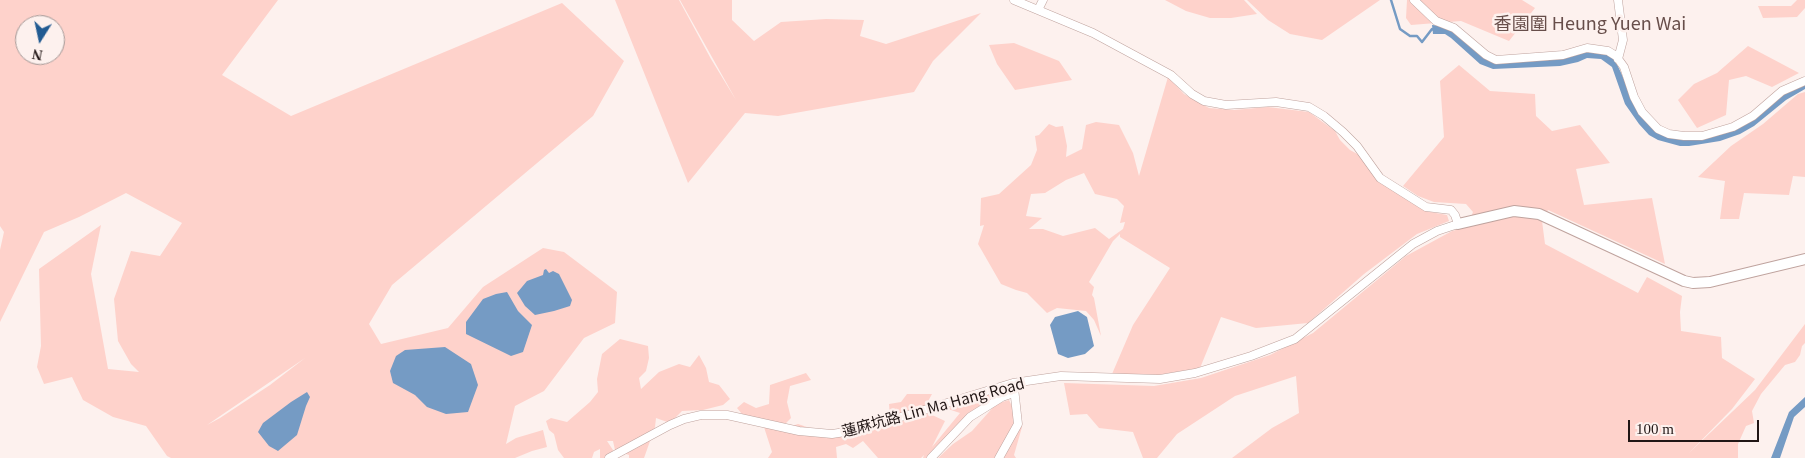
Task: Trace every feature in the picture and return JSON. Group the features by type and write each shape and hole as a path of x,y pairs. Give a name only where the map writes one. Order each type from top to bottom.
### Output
{"street":[{"path":"1014,0 1093,33 1171,75 1192,94 1204,101 1226,105 1272,102 1309,107 1324,116 1343,132 1380,178 1426,207 1453,211 1458,224"},
{"path":"1038,10 1043,0"},
{"path":"1414,0 1436,21 1454,28 1486,55 1496,60 1563,55 1587,48 1608,51 1624,67 1634,97 1642,112 1658,128 1669,134 1702,136 1733,127 1753,116 1782,90 1805,81"},
{"path":"1618,0 1624,40 1618,59"},
{"name":"蓮麻坑路 Lin Ma Hang Road","path":"609,458 670,425 695,416 708,414 727,415 810,433 842,433 858,430 1013,383 1061,376 1139,380 1165,379 1195,373 1282,345 1299,336 1413,244 1437,231 1514,211 1540,214 1684,281 1693,283 1710,282 1805,259"},
{"path":"999,458 1018,424 1013,383"},
{"path":"932,458 970,417 1002,397 1014,393"}],"shaded area":[{"path":"0,0 278,0 222,75 291,116 562,3 624,61 593,116 392,285 369,324 381,344 448,328 483,287 543,248 564,252 617,292 615,323 584,338 544,391 515,406 506,444 516,438 543,430 547,447 515,458 171,458 167,456 146,426 113,417 83,400 72,377 44,384 37,367 41,346 39,269 101,225 91,274 108,369 139,372 131,364 118,341 114,299 131,251 160,256 182,223 126,193 44,232 0,322 0,250 4,232 0,226","holes":["305,358 270,385 220,418 207,425"]},
{"path":"615,0 679,0 736,100 680,0 732,0 732,20 754,41 781,22 826,19 864,20 860,36 886,44 981,13 933,61 914,92 778,116 745,113 688,183"},
{"path":"1165,0 1244,0 1257,14 1231,18 1210,18 1186,11"},
{"path":"1247,0 1380,0 1322,40 1290,34 1268,20"},
{"path":"1407,0 1522,0 1535,8 1509,41 1461,21 1411,25 1406,18"},
{"path":"1797,0 1805,0 1805,8 1797,17 1763,18 1758,6 1791,6"},
{"path":"1014,43 1059,61 1072,80 1015,90 997,64 989,45"},
{"path":"1748,46 1799,73 1772,87 1746,76 1729,80 1726,115 1697,128 1678,100 1694,84 1717,73"},
{"path":"1459,65 1490,91 1535,94 1536,116 1552,131 1580,125 1610,163 1576,169 1584,205 1652,198 1665,264 1548,210 1542,221 1545,244 1638,293 1647,277 1682,296 1680,312 1681,331 1721,337 1722,358 1755,379 1732,409 1689,453 1755,390 1805,324 1805,343 1802,346 1800,355 1795,362 1785,365 1761,394 1752,411 1754,423 1746,426 1738,444 1738,458 1232,458 1272,428 1299,413 1296,376 1235,396 1177,434 1157,458 1143,458 1133,432 1099,428 1087,414 1070,415 1064,383 1154,386 1201,378 1270,355 1313,333 1406,256 1452,231 1467,227 1473,212 1466,204 1434,202 1418,196 1403,186 1444,137 1440,81"},
{"path":"1168,77 1184,94 1209,108 1234,110 1268,107 1309,112 1335,131 1340,140 1350,150 1361,156 1373,175 1425,211 1447,215 1449,221 1417,234 1364,274 1308,323 1256,328 1221,317 1200,368 1158,375 1112,374 1133,325 1170,268 1120,237 1120,234 1113,241 1089,282 1094,287 1092,295 1101,336 1094,320 1086,311 1057,308 1047,313 1027,293 1001,284 978,244 984,225 980,226 981,198 999,194 1031,165 1037,150 1035,136 1039,135 1049,124 1056,127 1063,126 1067,146 1066,157 1082,149 1086,125 1096,122 1119,125 1133,153 1139,176","holes":["1084,173 1095,194 1117,199 1124,206 1120,223 1125,222 1123,229 1109,239 1095,228 1063,236 1043,229 1029,229 1042,218 1026,216 1031,194 1045,193 1066,180"]},
{"path":"1805,92 1805,177 1793,176 1789,195 1744,193 1739,219 1720,219 1725,181 1698,177 1731,146 1763,124 1798,94"},
{"path":"620,339 648,346 649,358 646,371 639,378 641,389 659,372 679,364 690,367 699,355 706,368 709,382 719,385 730,399 723,405 703,410 682,411 670,423 656,418 655,427 644,458 629,458 629,455 615,450 613,441 607,441 613,450 614,458 600,458 600,449 594,452 592,458 564,458 558,450 554,434 549,430 546,421 551,418 567,422 590,402 598,392 597,379 602,354"},
{"path":"806,373 811,380 790,386 787,402 791,418 778,431 798,424 828,434 853,421 868,425 890,417 889,404 901,402 907,394 932,394 925,407 930,414 945,421 932,447 960,413 945,408 1007,389 1009,390 979,412 961,433 942,450 928,458 923,458 924,455 921,458 878,458 863,441 853,448 846,444 836,447 837,458 768,458 772,452 763,424 747,420 737,408 744,402 756,408 769,404 770,385"},
{"path":"1009,400 1022,427 1014,455 1016,458 938,458 953,444 972,431 996,404"}],"water":[{"path":"1432,25 1444,26 1484,57 1584,51 1604,52 1615,60 1639,111 1666,135 1722,133 1781,95 1805,84 1805,89 1786,100 1754,126 1740,134 1720,141 1680,146 1658,140 1649,135 1639,124 1625,104 1612,67 1601,59 1587,58 1560,66 1493,69 1480,64 1445,34 1433,34"},
{"path":"546,269 549,273 553,271 559,274 572,300 570,306 535,315 525,306 517,293 527,281 543,275"},
{"path":"507,292 518,311 532,325 523,352 511,356 466,334 466,322 483,299"},
{"path":"1078,311 1087,317 1094,346 1085,354 1068,358 1058,354 1050,325 1055,317"},
{"path":"445,347 471,364 478,385 468,412 446,414 427,407 415,395 393,383 390,371 396,356 405,350"},
{"path":"307,392 310,397 297,435 278,451 269,446 258,432 263,423"},
{"path":"1805,397 1805,407 1794,417 1780,458 1771,458 1789,412"}],"waterway":[{"path":"1391,0 1400,29 1410,36 1417,36 1422,42 1432,29 1435,30"}],"district":[{"name":"香園圍 Heung Yuen Wai","path":"1590,23"}]}
